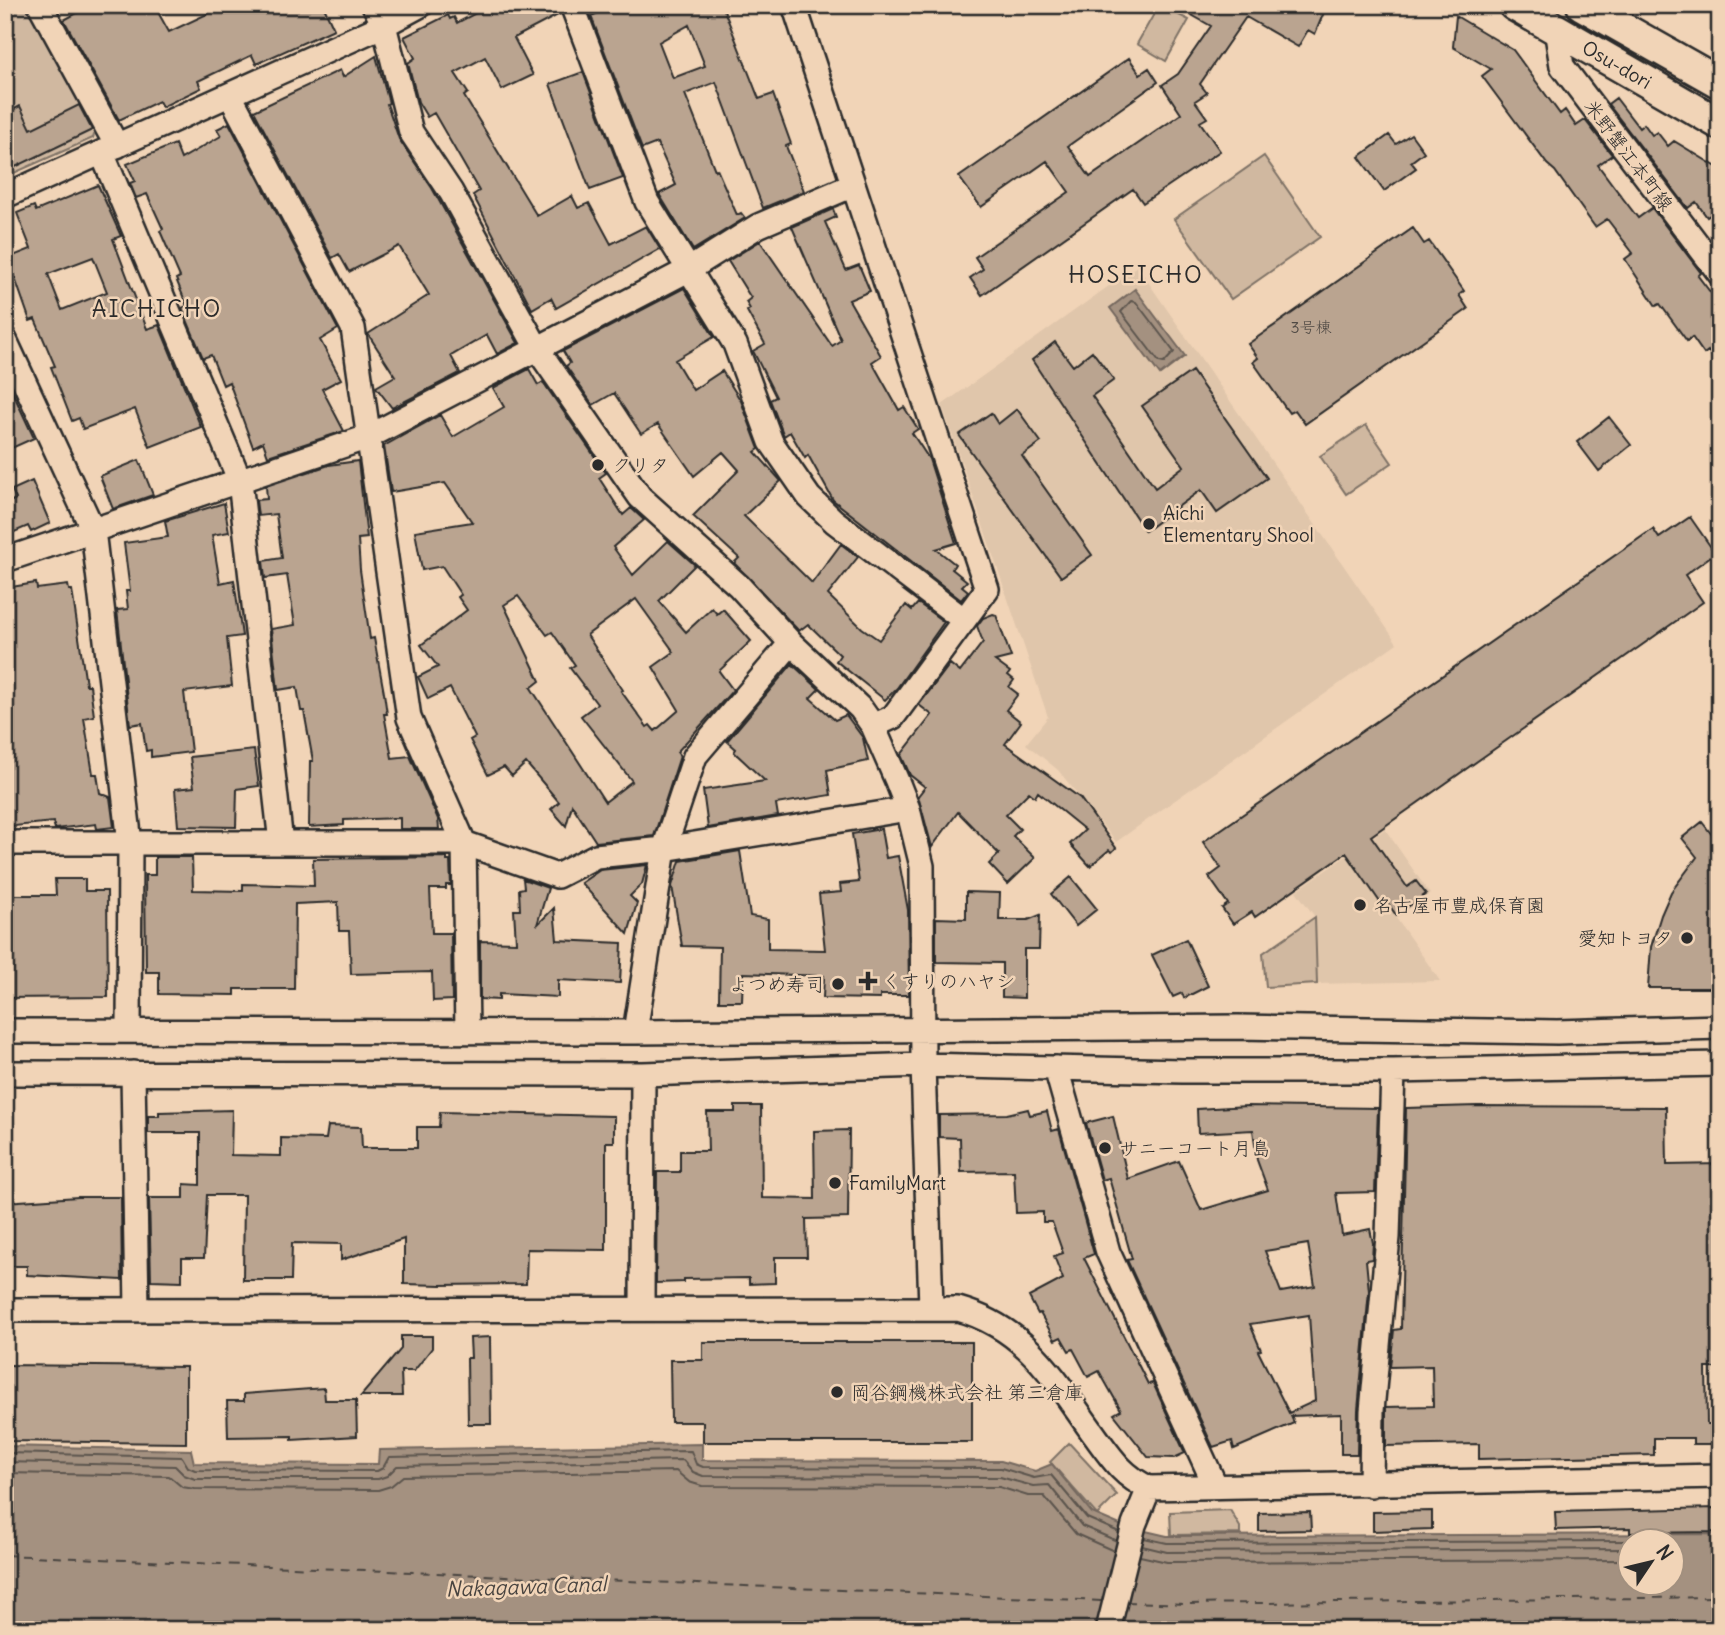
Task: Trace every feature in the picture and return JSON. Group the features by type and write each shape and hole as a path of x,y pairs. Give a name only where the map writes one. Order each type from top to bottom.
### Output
{"main road":[{"name":"Osu-dori","path":"1514,5 1720,124"},
{"name":"Osu-dori","path":"1582,5 1720,83"}],"street":[{"path":"40,5 110,149 240,481 281,843"},
{"path":"5,196 230,95 379,15 421,5"},
{"path":"572,5 647,202 735,344 771,442 809,497 834,521 964,620"},
{"path":"794,5 851,186 987,589 893,717 873,726"},
{"path":"379,15 411,132 451,192 538,350 640,497 739,586 791,643 860,709 873,726 908,809 922,866 923,1065 931,1307"},
{"name":"米野蟹江本町線","path":"1556,29 1562,66 1716,262"},
{"path":"230,95 353,328 409,718 464,843 467,1031"},
{"path":"5,560 368,438 688,270 758,226 851,186"},
{"path":"5,340 93,530 130,843 128,1030"},
{"path":"635,1032 664,849 695,756 791,643"},
{"path":"5,843 464,843 557,876 596,856 664,849 908,809"},
{"path":"5,1031 635,1032 1238,1027 1557,1032 1720,1027"},
{"path":"5,1073 643,1074 923,1065 1393,1071 1720,1065"},
{"path":"1056,1068 1108,1252 1215,1485"},
{"path":"1371,1485 1372,1411 1388,1237 1393,1071"},
{"path":"133,1073 137,1309"},
{"path":"642,1308 643,1074"},
{"path":"5,1310 958,1309 986,1317 1011,1332 1038,1359 1112,1460 1131,1480 1149,1488 1720,1476"},
{"path":"1108,1630 1134,1525 1149,1488"}],"shaded area":[{"path":"5,5 29,5 96,129 93,138 5,177"},
{"path":"1159,5 1189,20 1166,61 1137,44"},
{"path":"1264,156 1320,237 1231,299 1174,219"},
{"name":"Aichi Elementary Shool","path":"1137,266 1397,643 1116,842 1058,770 1026,744 1048,717 942,405"},
{"path":"1366,425 1392,463 1346,494 1320,456"},
{"name":"名古屋市豊成保育園","path":"1385,829 1430,894 1396,918 1440,981 1317,984 1315,917 1296,891"},
{"path":"1315,917 1317,984 1266,987 1263,953"},
{"path":"1069,1443 1117,1495 1097,1515 1050,1462"},
{"path":"1230,1510 1240,1527 1240,1534 1171,1535 1170,1512"}],"water":[{"path":"1135,289 1185,356 1160,375 1110,308"},
{"name":"Nakagawa Canal","path":"702,1444 702,1460 1001,1461 1035,1471 1052,1464 1092,1513 1120,1525 1167,1536 1616,1534 1616,1596 1686,1596 1686,1534 1720,1534 1720,1630 5,1630 5,1446 191,1450 194,1463 378,1464 379,1450"}],"building":[{"path":"92,5 154,5 169,32 226,5 323,5 334,29 256,64 252,55 198,81 201,88 162,107 159,101 119,120 64,20"},
{"path":"491,5 558,5 560,14 514,38 533,75 502,90 485,57 455,73 468,93 464,96 537,216 572,196 578,208 589,203 611,244 646,226 660,249 556,308 551,298 532,309 473,195 479,191 434,113 427,117 418,102 408,63 415,58 404,37 448,15 450,19 454,17 457,23"},
{"path":"618,5 722,5 759,99 773,94 791,144 786,146 804,191 763,208 716,82 685,94 715,170 717,169 737,215 741,213 745,218 693,250 659,194 676,185 657,143 642,149 591,16","holes":["689,25 705,66 673,78 659,42"]},
{"path":"1174,5 1327,5 1315,34 1308,30 1298,47 1246,17 1200,84 1207,93 1195,101 1207,118 1200,122 1220,151 1143,203 1133,189 982,295 970,278 983,269 975,257 1069,192 1047,161 981,207 959,177 1129,58 1140,74 1149,68 1158,82 1068,146 1090,177 1181,114 1162,85 1178,74 1211,26"},
{"path":"1456,16 1513,50 1560,114 1565,110 1576,126 1585,120 1612,155 1598,165 1615,188 1638,218 1652,208 1701,273 1698,276 1720,305 1720,367 1708,351 1704,354 1692,337 1687,341 1660,304 1656,306 1625,259 1633,253 1607,219 1595,227 1482,76 1491,69 1453,47"},
{"path":"376,56 389,103 387,104 399,139 432,188 518,343 497,354 487,335 451,356 460,373 392,408 376,387 395,376 368,334 429,295 399,246 349,272 339,254 332,258 254,111 340,70 343,77"},
{"path":"583,72 623,178 590,190 550,84"},
{"path":"1616,98 1639,128 1644,124 1652,135 1657,132 1668,146 1674,141 1720,169 1720,208 1707,217 1696,202 1688,208 1608,104"},
{"path":"79,105 92,130 5,172 5,114 20,106 31,129"},
{"path":"229,123 338,329 320,340 341,379 322,389 344,431 268,456 263,442 253,447 229,382 223,385 211,355 203,358 182,308 187,306 176,279 180,277 160,231 163,229 147,194 136,198 130,183 135,181 127,164 175,144 181,159 221,136 217,129"},
{"path":"1411,134 1424,152 1411,162 1416,168 1384,191 1359,157 1389,135 1396,144"},
{"path":"98,185 121,236 113,239 147,329 159,325 201,427 150,447 135,409 83,429 79,418 72,421 51,367 55,366 35,319 30,321 8,258 31,249 17,213 34,206 36,211","holes":["93,257 107,292 62,310 48,274"]},
{"path":"833,209 836,217 825,222 846,270 859,265 870,291 849,300 881,356 872,362 899,410 904,407 918,429 912,433 929,459 956,543 936,549 955,564 952,569 967,581 962,586 968,591 961,600 833,500 808,455 805,458 790,432 784,436 770,400 776,397 753,351 765,344 747,311 750,309 746,302 751,298 728,261 760,241 832,346 841,340 792,227"},
{"path":"1413,228 1424,244 1429,241 1464,291 1459,295 1468,309 1305,424 1295,410 1289,413 1253,362 1258,358 1248,344"},
{"path":"684,288 714,337 675,360 693,390 722,371 741,401 759,449 755,452 781,481 744,516 812,583 841,544 858,557 828,595 862,628 879,640 906,605 912,610 918,603 944,622 897,688 885,700 836,661 840,655 808,624 799,631 734,563 739,558 693,516 739,470 723,452 694,476 658,424 641,434 614,393 593,405 566,366 570,363 563,351"},
{"path":"1055,342 1073,366 1092,351 1114,380 1092,396 1155,488 1184,466 1142,406 1192,371 1267,478 1217,513 1201,490 1145,531 1032,360"},
{"path":"529,369 538,385 543,382 606,473 599,478 623,515 631,508 644,520 613,547 633,575 668,541 695,565 659,601 686,632 712,608 717,614 723,609 751,641 719,671 733,690 677,752 680,756 654,836 596,842 572,805 566,826 551,809 559,802 526,763 512,776 504,767 488,775 470,740 475,737 450,688 428,699 418,677 438,667 421,645 467,610 458,597 461,595 442,566 422,570 415,531 472,522 445,483 391,492 384,446 440,415 453,437 504,407 493,388","holes":["518,596 547,635 552,632 575,665 570,668 597,704 581,716 632,781 605,802 531,688 540,681 504,605","636,599 674,652 653,667 679,710 655,731 650,725 647,727 621,691 623,690 587,635"]},
{"path":"5,376 34,438 5,451"},
{"path":"1017,409 1041,442 1022,456 1092,555 1061,577 959,435 991,413 998,424"},
{"path":"1609,417 1631,445 1599,471 1577,442"},
{"path":"139,460 153,495 113,509 100,476"},
{"path":"358,461 367,538 358,539 360,570 370,639 374,638 384,693 387,714 384,714 392,758 410,756 438,819 439,829 400,829 400,818 344,820 344,825 309,827 310,761 313,761 304,711 301,711 297,687 278,690 271,629 295,625 287,575 265,578 263,561 282,558 276,514 258,516 256,500 267,499 266,486 329,465"},
{"path":"32,481 50,523 31,532 28,526 5,536 5,504 16,499 12,490"},
{"path":"224,503 229,532 212,535 220,583 234,580 242,636 227,638 232,686 184,692 191,752 151,757 151,750 146,751 142,723 130,725 117,610 128,609 126,591 130,591 124,543 168,537 165,521"},
{"path":"1690,517 1715,553 1685,575 1703,602 1371,836 1407,887 1416,881 1426,894 1396,915 1387,902 1382,905 1346,853 1255,917 1252,912 1233,924 1222,908 1228,904 1209,877 1221,868 1203,842 1653,529 1659,538"},
{"path":"36,583 37,589 68,585 69,590 72,590 86,685 90,685 94,716 84,718 93,774 97,774 100,793 110,797 114,827 97,829 96,824 55,829 53,822 5,827 5,588"},
{"path":"996,615 1011,657 995,661 1010,672 1008,675 1014,680 1009,687 1018,694 1006,710 1021,722 1005,744 1080,798 1116,848 1112,852 1109,850 1090,866 1070,844 1085,830 1038,792 1035,797 1029,792 1006,815 1020,829 1013,836 1035,858 1008,884 989,864 999,854 958,812 932,847 918,796 925,787 910,775 901,755 932,715 919,705 950,664 960,672 983,642 977,626 983,618"},
{"path":"792,664 819,689 810,698 835,720 846,715 863,738 868,761 827,770 831,795 776,804 778,816 708,828 703,790 765,781 734,752 736,749 727,741"},
{"path":"254,750 259,786 237,789 236,827 178,826 175,789 194,787 190,757"},
{"path":"1702,822 1716,840 1720,988 1648,988 1651,947 1661,915 1671,892 1697,857 1682,838"},
{"path":"881,829 886,858 898,856 908,910 909,995 880,995 880,999 823,998 824,976 743,973 742,1001 719,1001 720,947 682,946 672,886 680,861 740,851 750,916 768,919 768,949 825,950 819,894 841,892 840,884 859,882 852,834"},
{"path":"155,857 192,857 193,890 243,891 243,884 314,886 313,859 447,857 447,861 450,861 451,885 446,885 446,889 430,889 432,933 451,933 452,1000 433,1001 432,972 351,974 349,931 339,931 338,902 295,904 294,989 235,989 235,995 159,994 159,972 146,972 145,875 155,875"},
{"path":"647,865 642,884 630,896 637,903 628,934 581,883 600,870"},
{"path":"1071,877 1097,909 1076,926 1051,894"},
{"path":"55,879 85,879 85,891 107,891 108,997 5,998 5,895 56,895"},
{"path":"523,879 548,888 537,925 554,908 557,940 622,943 620,983 558,980 558,997 499,994 499,1000 480,999 480,941 516,942 514,910 520,910 519,889 524,888"},
{"path":"966,892 1000,893 999,920 1028,920 1040,915 1039,949 1024,949 1024,998 1002,997 1002,963 936,962 936,918 966,919"},
{"path":"1186,939 1208,986 1184,998 1182,993 1173,997 1152,955"},
{"path":"735,1106 761,1106 762,1198 815,1199 814,1131 849,1130 848,1218 806,1219 807,1257 775,1257 775,1283 749,1284 749,1278 684,1279 684,1282 656,1283 657,1172 680,1172 680,1151 708,1151 707,1112 735,1112"},
{"path":"1247,1106 1378,1108 1375,1192 1336,1193 1342,1235 1370,1229 1373,1243 1372,1259 1366,1260 1369,1291 1358,1410 1357,1454 1341,1454 1341,1414 1291,1416 1294,1423 1234,1449 1232,1441 1213,1447 1127,1260 1132,1259 1109,1178 1102,1180 1086,1123 1113,1116 1128,1179 1179,1161 1201,1210 1268,1190 1257,1160 1253,1130 1198,1133 1197,1109","holes":["1308,1244 1315,1286 1281,1292 1265,1251","1309,1315 1315,1401 1289,1413 1258,1351 1261,1350 1250,1324"]},
{"path":"1666,1107 1667,1165 1720,1164 1720,1368 1706,1368 1707,1424 1711,1424 1712,1444 1693,1444 1693,1438 1654,1438 1654,1455 1479,1459 1479,1444 1386,1446 1386,1407 1433,1406 1432,1366 1390,1367 1394,1330 1401,1329 1406,1108"},
{"path":"1028,1109 1030,1115 1047,1111 1052,1131 1059,1129 1094,1254 1084,1258 1148,1384 1153,1383 1185,1453 1174,1458 1148,1457 1114,1414 1121,1410 1099,1371 1088,1377 1073,1349 1069,1351 1061,1337 1055,1340 1029,1297 1063,1279 1054,1256 1063,1253 1052,1222 1043,1222 1043,1212 1016,1213 1014,1171 961,1172 960,1138 939,1137 939,1115 1007,1114"},
{"path":"232,1110 231,1155 281,1156 281,1138 326,1139 328,1126 361,1127 362,1148 417,1148 417,1127 439,1127 440,1112 614,1116 614,1142 606,1142 606,1250 527,1249 526,1284 441,1285 404,1284 404,1239 341,1260 341,1244 292,1243 291,1280 243,1280 244,1195 207,1195 204,1258 182,1258 182,1281 151,1280 149,1198 184,1198 184,1184 200,1185 200,1133 148,1133 148,1116 159,1116 159,1112"},
{"path":"121,1197 122,1280 27,1275 27,1266 5,1266 5,1202"},
{"path":"401,1336 432,1336 432,1348 414,1371 401,1371 402,1396 361,1396 401,1349"},
{"path":"490,1337 491,1424 468,1424 467,1358 471,1358 470,1338"},
{"name":"岡谷鋼機株式会社 第三倉庫","path":"703,1342 972,1342 972,1442 703,1442 703,1422 671,1422 670,1360 703,1360"},
{"path":"5,1365 186,1367 186,1443 5,1441"},
{"path":"324,1388 325,1400 356,1400 357,1436 292,1440 292,1436 228,1437 227,1401 244,1401 244,1394"},
{"path":"1716,1508 1716,1532 1686,1532 1686,1526 1616,1526 1616,1528 1556,1530 1555,1512"},
{"path":"1432,1511 1432,1529 1373,1531 1373,1512"},
{"path":"1310,1512 1311,1530 1259,1531 1259,1513"}],"ferry route":[{"path":"5,1555 1103,1601"},
{"path":"1126,1602 1186,1604 1720,1597"}],"place":[{"name":"クリタ","path":"598,465"},
{"name":"Aichi Elementary Shool","path":"1149,524"},
{"name":"名古屋市豊成保育園","path":"1360,905"},
{"name":"愛知トヨタ","path":"1687,938"},
{"name":"くすりのハヤシ","path":"868,981"},
{"name":"よつめ寿司","path":"838,984"},
{"name":"サニーコート月島","path":"1105,1148"},
{"name":"FamilyMart","path":"835,1183"},
{"name":"岡谷鋼機株式会社 第三倉庫","path":"837,1392"}],"district":[{"name":"HOSEICHO","path":"1136,275"},
{"name":"AICHICHO","path":"157,309"}]}
